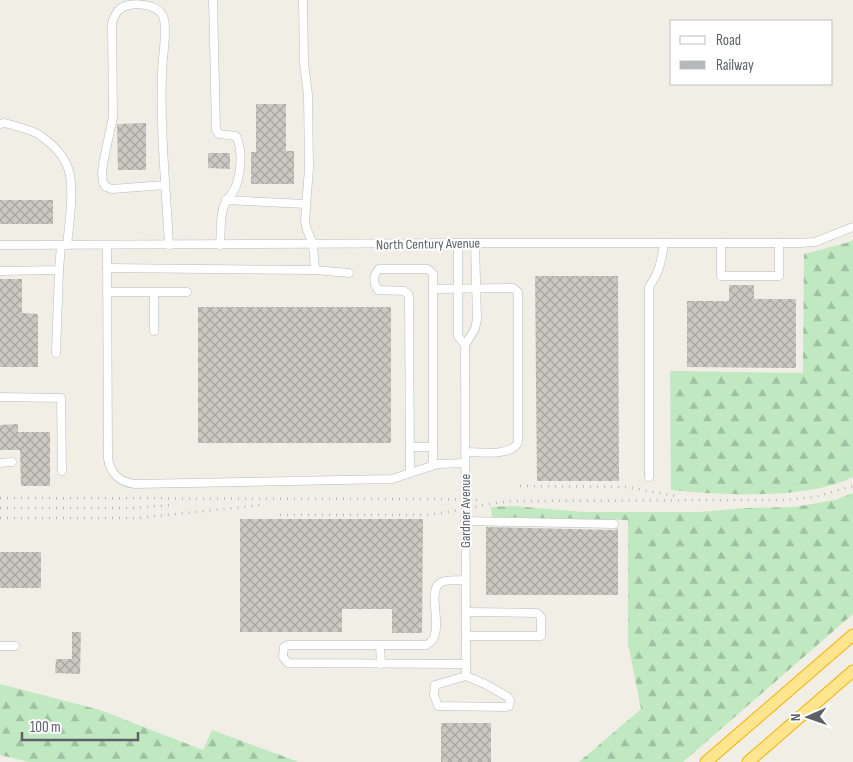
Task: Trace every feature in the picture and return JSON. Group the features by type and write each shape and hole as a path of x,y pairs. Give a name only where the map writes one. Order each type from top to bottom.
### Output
{"highway":[{"path":"706,762 853,635"},
{"path":"748,762 853,671"}],"street":[{"path":"213,0 216,130 220,134 236,136 241,152 236,187 226,200 223,209 220,245"},
{"path":"303,0 304,63 308,95 307,230 313,244 316,270"},
{"path":"165,186 112,189 106,187 103,182 103,164 114,117 112,23 114,15 121,7 129,5 144,5 157,9 163,16 162,126 169,245"},
{"path":"0,124 5,123 37,134 60,152 69,169 71,189 70,222 59,270 56,353"},
{"path":"226,200 306,204"},
{"name":"North Century Avenue","path":"0,245 801,244 815,242 853,227"},
{"name":"Gardner Avenue","path":"466,676 465,345 475,329 477,319 474,243"},
{"path":"649,478 650,287 658,275 664,243"},
{"path":"721,243 721,276 779,276 779,243"},
{"name":"Gardner Avenue","path":"458,244 458,336 465,345"},
{"path":"106,245 108,459 112,472 122,481 135,484 392,479 433,465 465,463"},
{"path":"107,268 316,270 349,273"},
{"path":"410,473 409,297 404,291 378,290 374,283 374,276 376,272 383,268 428,269 433,274 433,465"},
{"path":"0,271 59,270"},
{"path":"433,289 514,288 519,294 518,438 516,446 507,452 465,452"},
{"path":"107,292 187,292"},
{"path":"154,292 154,331"},
{"path":"0,397 60,398 62,471"},
{"path":"410,447 433,447"},
{"path":"0,462 12,462"},
{"path":"465,521 614,524"},
{"path":"466,580 442,581 438,585 435,593 436,634 432,643 426,645 288,646 284,647 283,657 288,663 466,664"},
{"path":"466,612 537,613 540,617 541,636 466,636"},
{"path":"380,645 381,664"},
{"path":"0,646 15,646"},
{"path":"466,676 503,694 510,700 509,706 438,706 434,695 435,685 466,676"}],"green space":[{"path":"853,240 853,477 834,484 789,493 739,494 671,490 670,371 803,373 804,254"},
{"path":"853,493 853,614 683,762 579,762 641,709 628,643 628,520 492,517 491,507 513,506 584,512 699,512 795,507 835,500"},
{"path":"0,684 100,710 203,750 212,730 299,762 29,762 0,755"}],"building":[{"path":"256,104 286,104 286,151 294,151 294,184 251,184 251,152 256,152"},
{"path":"146,123 146,170 118,170 117,124"},
{"path":"208,153 230,153 230,169 208,168"},
{"path":"0,200 53,200 53,224 0,224"},
{"path":"535,276 618,276 619,481 537,481"},
{"path":"0,279 22,279 22,313 38,314 38,367 0,367"},
{"path":"729,285 754,285 754,299 796,299 796,368 687,367 687,301 729,301"},
{"path":"198,307 391,307 391,443 198,443"},
{"path":"18,424 18,432 50,432 50,486 21,486 20,450 0,450 0,425"},
{"path":"240,519 423,519 422,633 392,633 392,609 342,609 342,632 240,632"},
{"path":"486,527 614,530 618,528 618,595 486,595"},
{"path":"0,552 41,552 41,588 0,588"},
{"path":"72,632 81,632 80,674 55,673 56,659 72,659"},
{"path":"441,723 491,723 491,762 441,762"}],"railway":[{"path":"520,486 627,487 676,496"},
{"path":"280,515 424,515 493,503 517,501 785,500 815,497 853,486"},
{"path":"0,498 477,500"},
{"path":"0,508 132,508 172,505"},
{"path":"0,518 137,518 262,505"}]}
